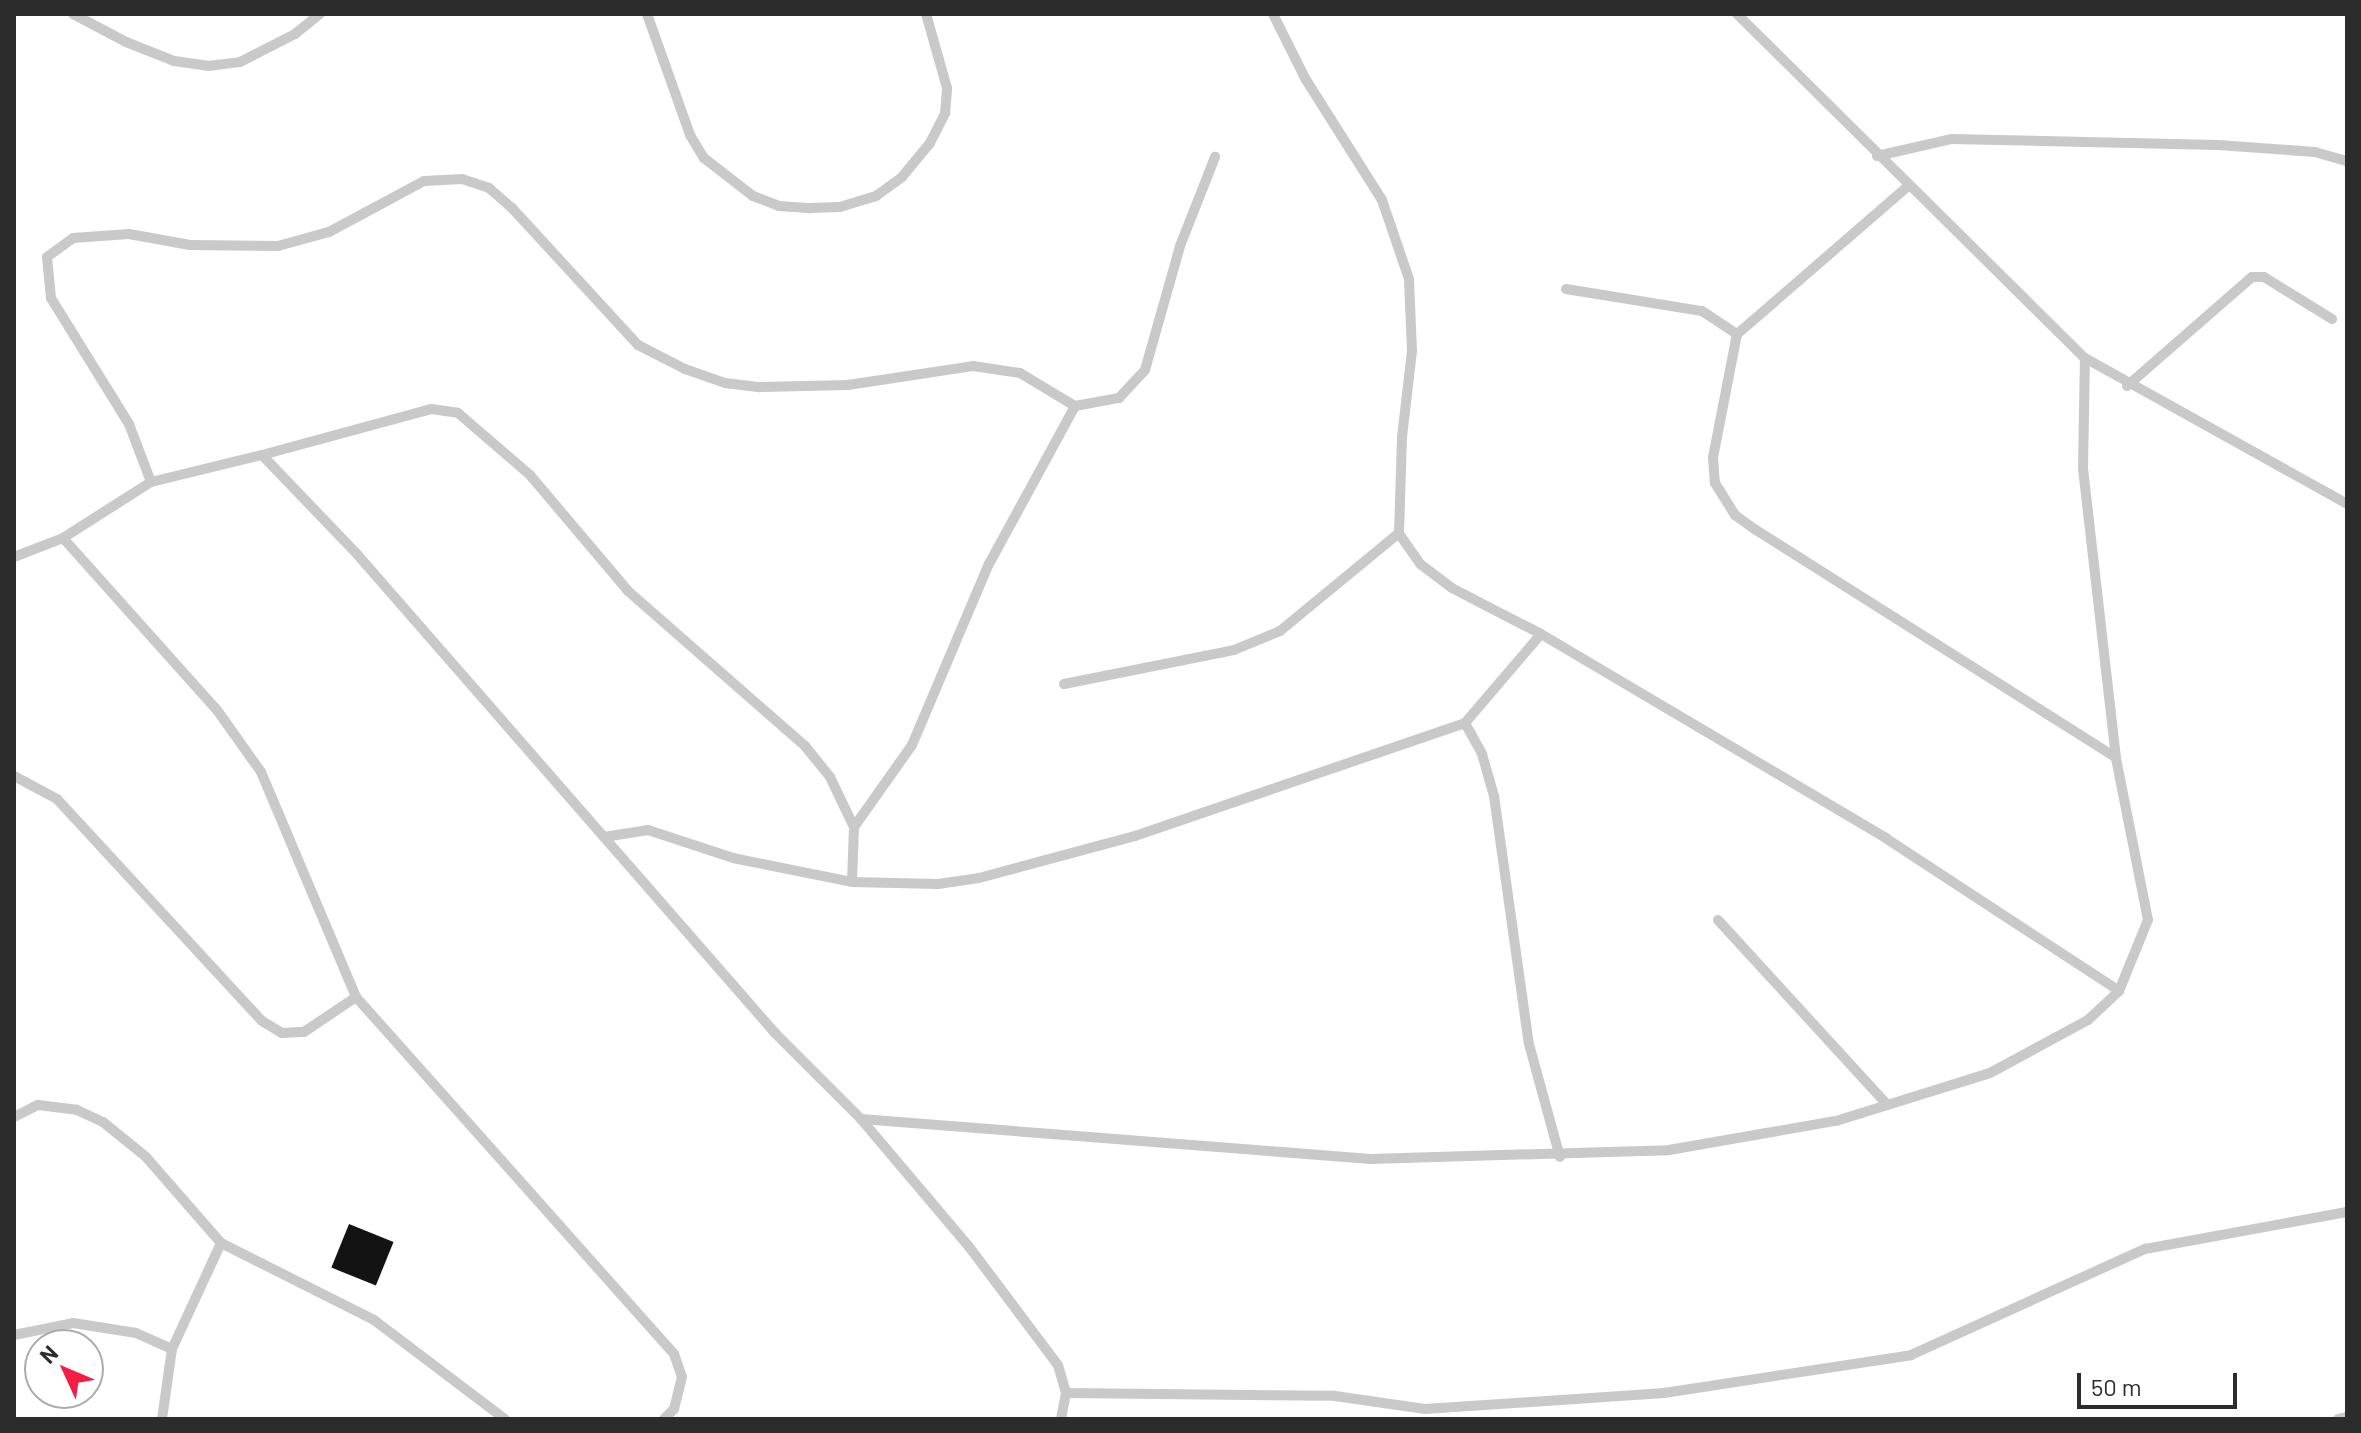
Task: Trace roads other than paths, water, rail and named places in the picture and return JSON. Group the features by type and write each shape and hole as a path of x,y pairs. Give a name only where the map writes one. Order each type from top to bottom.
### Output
{"lane":[{"path":"73,14 126,42 174,61 208,66 240,62 295,34 320,14"},
{"path":"647,14 690,135 704,158 753,196 779,206 811,208 840,207 876,196 902,177 930,143 945,113 947,88 926,14"},
{"path":"1273,14 1306,80 1382,200 1409,279 1412,351 1402,437 1399,533 1421,565 1452,588 1541,634 1887,839 2119,991"},
{"path":"1737,14 1907,187 2085,358 2127,386 2347,504"},
{"path":"1877,156 1952,139 2218,145 2315,152 2347,161"},
{"path":"151,482 129,424 51,298 46,262 53,248 73,238 129,234 190,245 278,246 329,232 434,178 462,179 489,188 560,257 638,345 685,369 725,383 760,387 848,385 973,366 1020,373 1075,406 1119,398 1145,370 1180,246 1215,157"},
{"path":"1907,187 1737,334 1713,457 1715,483 1735,515 2116,758"},
{"path":"2127,386 2252,277 2264,277 2332,319"},
{"path":"1566,289 1702,311 1737,334"},
{"path":"861,1119 1370,1159 1560,1157 1738,1140 1836,1121 1885,1102 1990,1073 2088,1020 2119,991 2148,920 2116,758 2083,469 2085,358"},
{"path":"854,827 912,745 989,564 1075,406"},
{"path":"14,557 63,538 151,482 431,409 458,413 530,475 628,591 805,746 830,777 854,827 852,882"},
{"path":"262,455 356,553 775,1033 861,1119 1026,1321 1063,1375 1066,1393 1061,1419"},
{"path":"1064,684 1234,650 1280,631 1399,533"},
{"path":"63,538 217,710 261,772 356,997 660,1333 682,1377 674,1409 664,1419"},
{"path":"604,837 648,830 733,858 852,882 938,884 1020,869 1135,836 1465,723 1541,634"},
{"path":"1465,723 1482,754 1494,796 1529,1044 1560,1157"},
{"path":"14,776 57,799 262,1021 282,1033 304,1032 356,997"},
{"path":"1718,920 1885,1102"},
{"path":"14,1117 38,1105 77,1110 103,1122 146,1157 221,1243 374,1320 505,1419"},
{"path":"1066,1393 1206,1391 1335,1396 1425,1409 1664,1393 1911,1355 2145,1249 2347,1212"},
{"path":"162,1419 172,1349 221,1243"},
{"path":"14,1335 73,1323 136,1333 172,1349"},
{"path":"2338,1419 2347,1417"}]}
